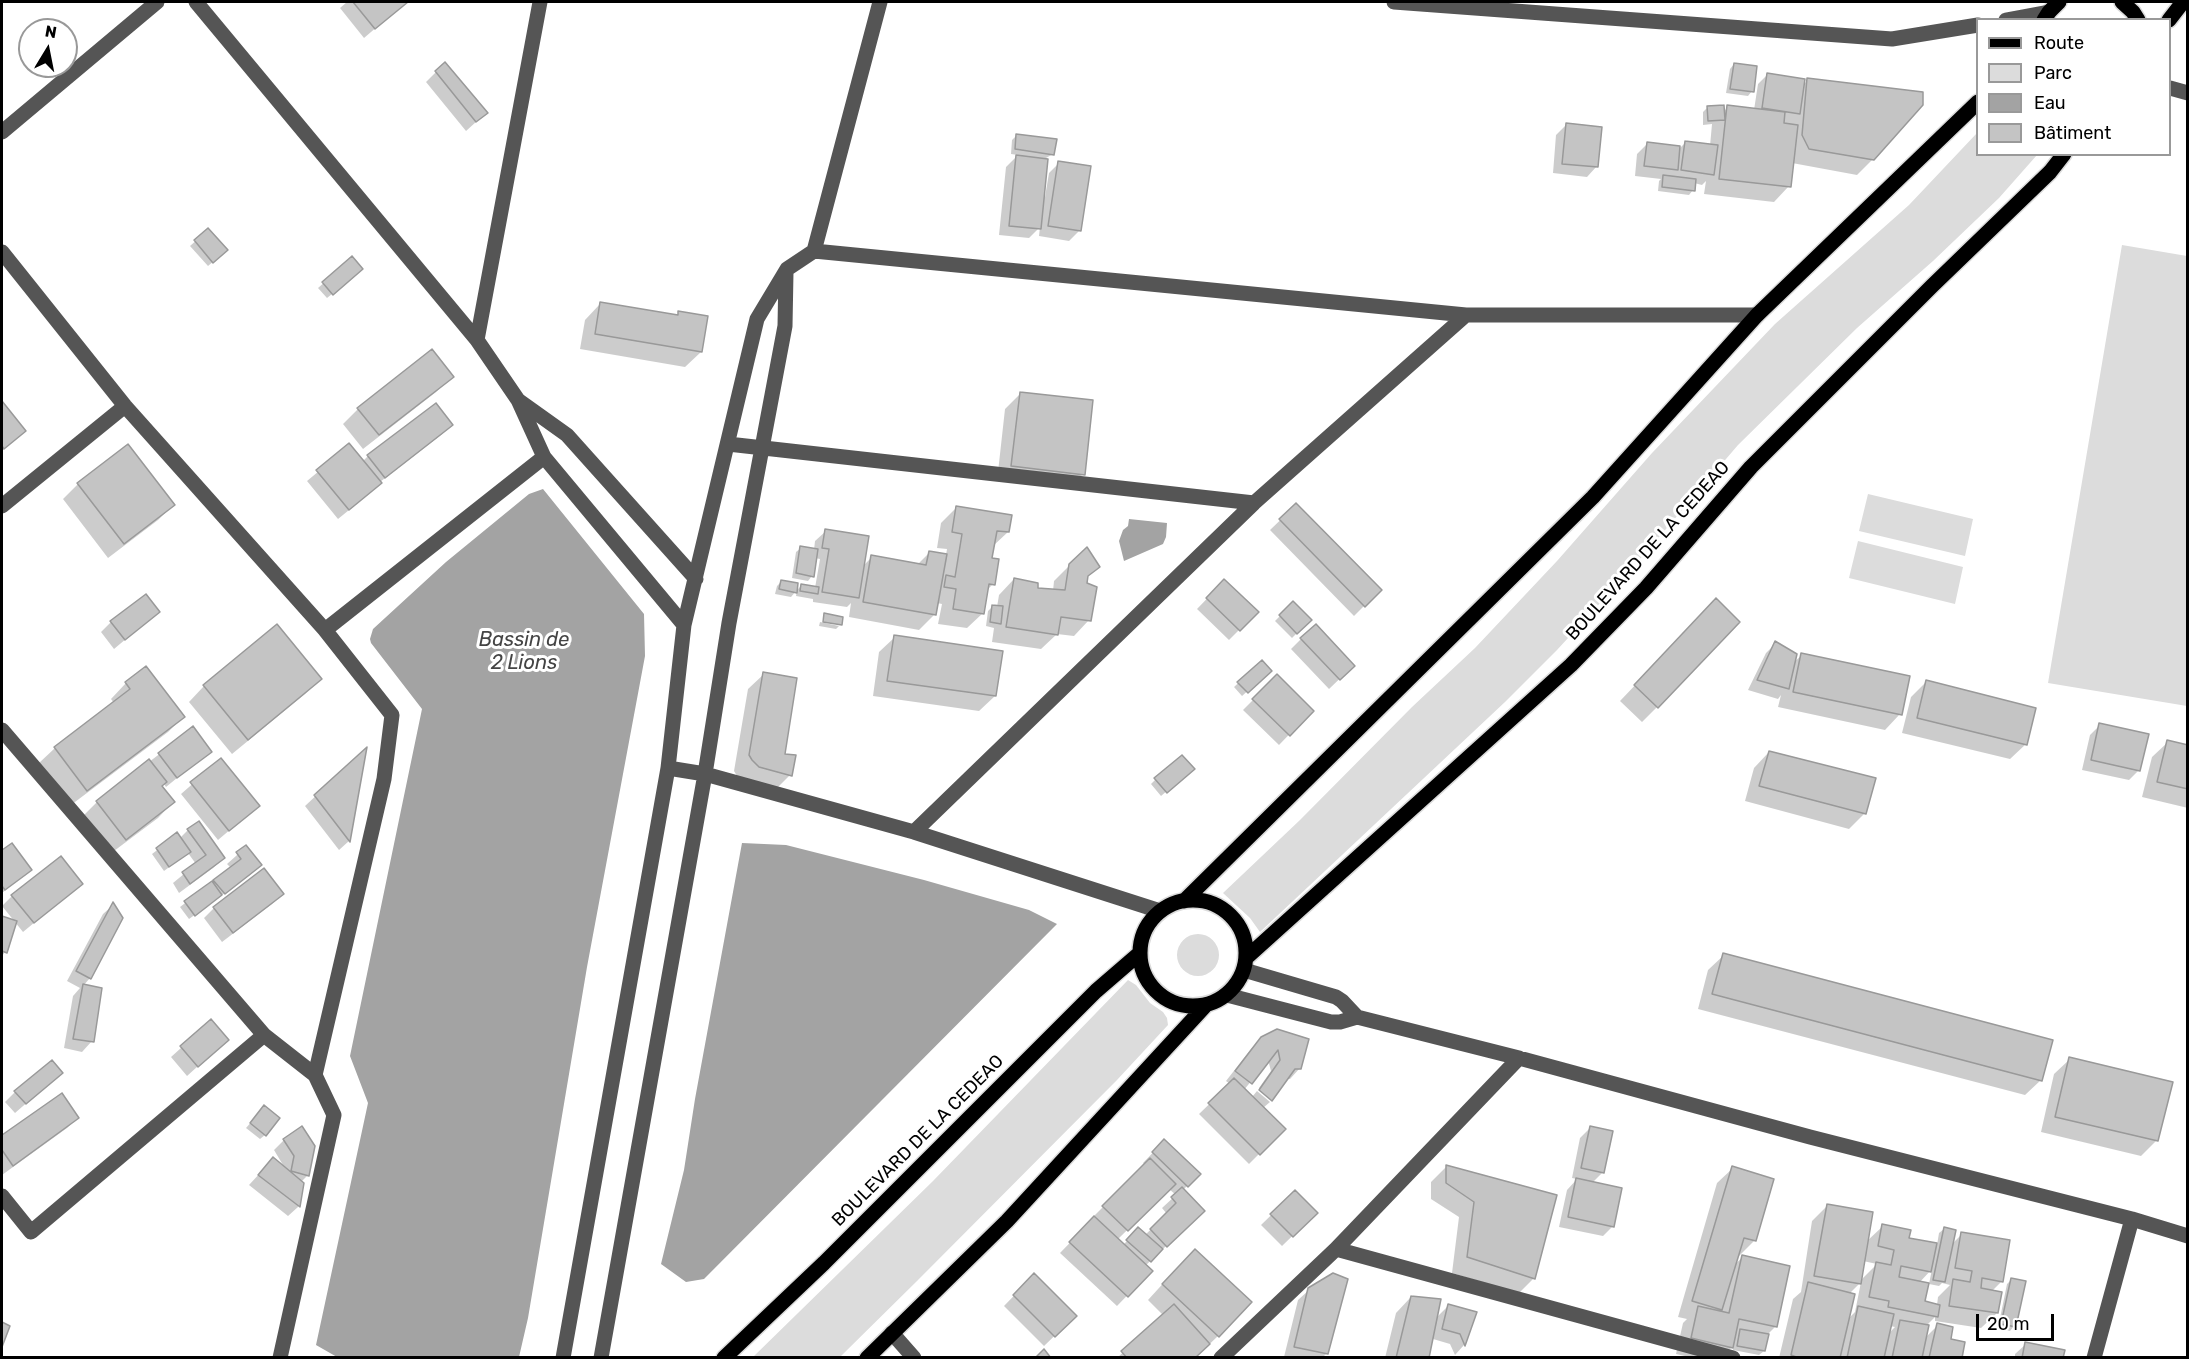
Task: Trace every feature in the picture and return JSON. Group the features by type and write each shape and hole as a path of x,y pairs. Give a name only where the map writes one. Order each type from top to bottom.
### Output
{"main road":[{"path":"2122,2 2137,18"},
{"path":"2171,18 2183,2"},
{"path":"1206,1005 1182,1005 1160,995 1145,976 1140,953 1145,929 1160,911 1184,901 1593,497 1757,315 1976,103"},
{"name":"BOULEVARD DE LA CEDEAO","path":"1245,964 1571,665 1646,588 1751,467 2050,172 2062,156"},
{"path":"867,1358 1007,1221 1206,1005 1227,994 1237,984 1245,964 1243,934 1230,914 1208,902 1184,901"},
{"name":"BOULEVARD DE LA CEDEAO","path":"724,1358 832,1254 1096,991 1140,953"}],"street":[{"path":"2,132 157,2"},
{"path":"196,2 477,340 518,400 544,457 684,625"},
{"path":"477,340 540,2"},
{"path":"563,1358 668,768 684,625 757,319 787,269 814,250 880,2"},
{"path":"1394,2 1892,39 1976,25"},
{"path":"2013,18 2054,7"},
{"path":"2171,89 2187,93"},
{"path":"814,250 1466,315 1757,315"},
{"path":"2,252 125,406 324,630 392,715 384,779 315,1075"},
{"path":"600,1358 705,774 729,623 785,326 787,269"},
{"path":"914,832 1254,503 1466,315"},
{"path":"518,400 567,435 696,579"},
{"path":"2,506 125,406"},
{"path":"728,444 1254,503"},
{"path":"324,630 544,457"},
{"path":"2,730 264,1035 315,1075 334,1116 280,1358"},
{"path":"668,768 705,774 914,832 1160,911"},
{"path":"1245,964 1335,997 1357,1017"},
{"path":"1227,994 1331,1022 1357,1017 1519,1058 1810,1137 2132,1219 2187,1236"},
{"path":"2,1196 31,1232 264,1035"},
{"path":"1221,1358 1336,1249 1519,1058"},
{"path":"2094,1358 2132,1219"},
{"path":"1336,1249 1733,1358"},
{"path":"892,1334 914,1358"}],"green space":[{"path":"1976,134 1976,156 2036,156 1999,198 1933,261 1857,328 1738,445 1636,564 1557,650 1505,702 1260,932 1250,918 1223,893 1475,648 1557,561 1652,453 1775,324 1909,205"},
{"path":"2122,245 2187,256 2187,706 2048,683"},
{"path":"1868,494 1973,519 1965,556 1859,531"},
{"path":"1858,541 1963,567 1955,604 1849,578"},
{"path":"1198,934 1206,935 1213,940 1218,947 1218,963 1213,970 1206,975 1198,976 1190,975 1183,970 1178,963 1177,955 1178,947 1183,940 1190,935"},
{"path":"1128,980 1136,985 1150,1003 1163,1012 1168,1025 1117,1080 840,1357 753,1357 933,1181"}],"water":[{"name":"Bassin de 2 Lions","path":"543,489 644,614 645,656 587,967 528,1318 519,1357 337,1357 316,1345 368,1103 350,1056 422,709 370,639 373,629 446,562 529,494"},
{"path":"1129,519 1167,523 1166,537 1163,544 1124,561 1119,541 1123,530 1128,526"},
{"path":"742,843 786,845 924,880 1029,910 1057,924 704,1279 686,1282 661,1264 684,1170"}],"building":[{"path":"353,2 408,2 375,29"},
{"path":"445,62 488,113 476,122 435,71"},
{"path":"1734,63 1757,66 1754,92 1730,89"},
{"path":"1767,73 1805,79 1800,114 1762,108"},
{"path":"1807,78 1923,92 1923,105 1874,160 1809,149 1802,135"},
{"path":"1724,105 1725,120 1708,121 1707,106"},
{"path":"1727,105 1785,112 1784,123 1798,125 1791,187 1719,179"},
{"path":"1566,123 1602,127 1598,167 1562,164"},
{"path":"1016,134 1057,139 1054,155 1015,149"},
{"path":"1685,141 1718,145 1714,175 1681,170"},
{"path":"1647,142 1680,146 1678,170 1644,166"},
{"path":"1016,155 1048,159 1041,229 1009,226"},
{"path":"1058,161 1091,166 1081,231 1048,226"},
{"path":"1663,175 1696,179 1695,191 1662,187"},
{"path":"208,228 228,250 213,263 194,240"},
{"path":"352,256 363,269 333,295 322,282"},
{"path":"600,302 678,315 678,311 708,316 702,352 595,334"},
{"path":"432,349 454,377 379,435 357,408"},
{"path":"1020,392 1093,400 1085,475 1011,466"},
{"path":"2,401 26,431 4,449 2,446"},
{"path":"436,403 453,425 385,478 367,455"},
{"path":"349,443 382,483 349,510 316,470"},
{"path":"128,444 175,505 124,544 77,483"},
{"path":"1296,503 1382,590 1365,607 1279,519"},
{"path":"956,506 1012,515 1009,532 997,531 992,558 999,559 995,585 989,584 984,614 953,609 956,589 944,587 946,575 955,577 962,534 952,532"},
{"path":"825,529 869,536 859,598 822,592 829,549 822,548"},
{"path":"800,546 818,549 814,577 796,573"},
{"path":"1087,547 1100,567 1088,576 1087,583 1097,587 1091,621 1061,617 1058,635 1006,627 1014,578 1038,583 1038,588 1065,590 1069,564"},
{"path":"929,551 947,554 936,615 863,602 871,555 926,565"},
{"path":"1224,579 1259,612 1240,631 1206,598"},
{"path":"781,580 798,583 797,593 779,589"},
{"path":"801,584 819,587 818,594 800,591"},
{"path":"146,594 160,612 125,640 110,621"},
{"path":"1716,598 1740,622 1658,708 1634,685"},
{"path":"1293,601 1312,620 1297,634 1279,615"},
{"path":"992,605 1003,606 1001,624 990,622"},
{"path":"824,613 843,617 842,625 823,622"},
{"path":"277,624 322,679 248,740 203,685"},
{"path":"1316,624 1355,666 1340,680 1300,638"},
{"path":"894,635 1003,651 996,696 887,681"},
{"path":"1775,641 1797,654 1789,689 1757,680"},
{"path":"1801,653 1910,676 1902,715 1793,692"},
{"path":"1262,660 1272,671 1248,693 1237,682"},
{"path":"146,666 185,717 87,791 54,747 130,689 125,682"},
{"path":"763,672 797,678 785,754 796,755 792,776 759,767 749,755"},
{"path":"1277,674 1314,711 1290,736 1252,699"},
{"path":"1926,680 2036,708 2027,745 1917,718"},
{"path":"2099,723 2149,734 2140,771 2091,760"},
{"path":"193,726 212,752 177,778 158,753"},
{"path":"2167,740 2188,745 2188,789 2157,782"},
{"path":"367,747 350,842 314,795"},
{"path":"1769,751 1876,778 1866,814 1759,786"},
{"path":"1182,755 1195,769 1167,793 1154,778"},
{"path":"221,758 260,806 229,831 190,782"},
{"path":"149,759 167,782 162,786 175,802 126,840 96,801"},
{"path":"199,821 225,858 190,884 182,872 206,855 187,829"},
{"path":"177,832 191,852 169,867 156,848"},
{"path":"12,843 32,870 5,890 2,886 2,850"},
{"path":"246,845 262,865 225,894 213,880 241,859 236,852"},
{"path":"61,856 83,884 34,923 11,895"},
{"path":"264,868 284,894 233,933 213,907"},
{"path":"212,881 222,895 195,916 184,901"},
{"path":"113,902 123,918 91,979 76,971"},
{"path":"2,916 17,921 7,953 2,951"},
{"path":"1723,953 2053,1040 2042,1081 1712,994"},
{"path":"83,984 102,988 94,1042 73,1039"},
{"path":"211,1019 229,1040 198,1067 180,1046"},
{"path":"1277,1029 1309,1039 1301,1069 1295,1069 1272,1101 1259,1090 1280,1060 1278,1050 1252,1084 1235,1071 1261,1037"},
{"path":"2069,1057 2173,1082 2158,1141 2055,1117"},
{"path":"52,1060 63,1073 26,1104 14,1091"},
{"path":"1234,1078 1286,1129 1260,1155 1208,1103"},
{"path":"62,1093 79,1118 13,1166 2,1150 2,1135"},
{"path":"264,1105 280,1118 266,1136 250,1123"},
{"path":"302,1126 315,1146 309,1176 291,1171 294,1156 283,1139"},
{"path":"1590,1126 1613,1131 1604,1173 1581,1168"},
{"path":"1164,1139 1201,1174 1188,1187 1152,1152"},
{"path":"273,1157 304,1183 300,1207 258,1175"},
{"path":"1150,1158 1176,1184 1128,1231 1102,1206"},
{"path":"1446,1165 1557,1195 1535,1279 1467,1257 1474,1202 1446,1183"},
{"path":"1732,1166 1774,1179 1756,1241 1744,1238 1722,1310 1692,1301"},
{"path":"1576,1178 1622,1188 1614,1227 1568,1217"},
{"path":"1182,1187 1205,1211 1167,1247 1150,1229 1176,1203 1171,1197"},
{"path":"1295,1190 1318,1213 1293,1237 1270,1214"},
{"path":"1827,1204 1873,1212 1861,1284 1814,1276"},
{"path":"1094,1216 1153,1271 1128,1297 1069,1242"},
{"path":"1882,1224 1911,1230 1909,1238 1937,1243 1931,1272 1901,1266 1899,1277 1929,1283 1925,1301 1940,1305 1938,1317 1888,1307 1889,1301 1869,1297 1876,1262 1891,1265 1894,1250 1878,1246"},
{"path":"1138,1227 1163,1249 1151,1262 1126,1240"},
{"path":"1944,1227 1956,1230 1945,1282 1933,1280"},
{"path":"1961,1232 2010,1240 2003,1282 1982,1278 1981,1288 2002,1292 1998,1313 1949,1306 1953,1279 1970,1282 1972,1271 1955,1268"},
{"path":"1195,1249 1252,1302 1219,1337 1162,1284"},
{"path":"1742,1255 1790,1266 1777,1327 1739,1319 1733,1348 1691,1338 1698,1306 1729,1313"},
{"path":"1034,1273 1077,1316 1055,1337 1013,1295"},
{"path":"1333,1273 1348,1279 1328,1354 1294,1347 1308,1288"},
{"path":"2011,1278 2026,1281 2016,1327 2001,1324"},
{"path":"1808,1282 1855,1294 1840,1358 1799,1358 1791,1355"},
{"path":"1411,1296 1441,1299 1429,1358 1396,1358"},
{"path":"1174,1304 1210,1344 1195,1358 1127,1358 1121,1351"},
{"path":"1448,1304 1477,1312 1465,1346 1460,1334 1442,1329"},
{"path":"1858,1306 1894,1314 1884,1358 1847,1358"},
{"path":"1900,1320 1929,1325 1922,1358 1892,1358"},
{"path":"2,1322 10,1326 2,1347"},
{"path":"1937,1323 1953,1327 1951,1339 1965,1342 1962,1358 1929,1358"},
{"path":"1740,1329 1769,1334 1765,1351 1737,1346"},
{"path":"2025,1342 2065,1350 2063,1358 2022,1358"},
{"path":"1044,1349 1051,1358 1035,1358"}]}
